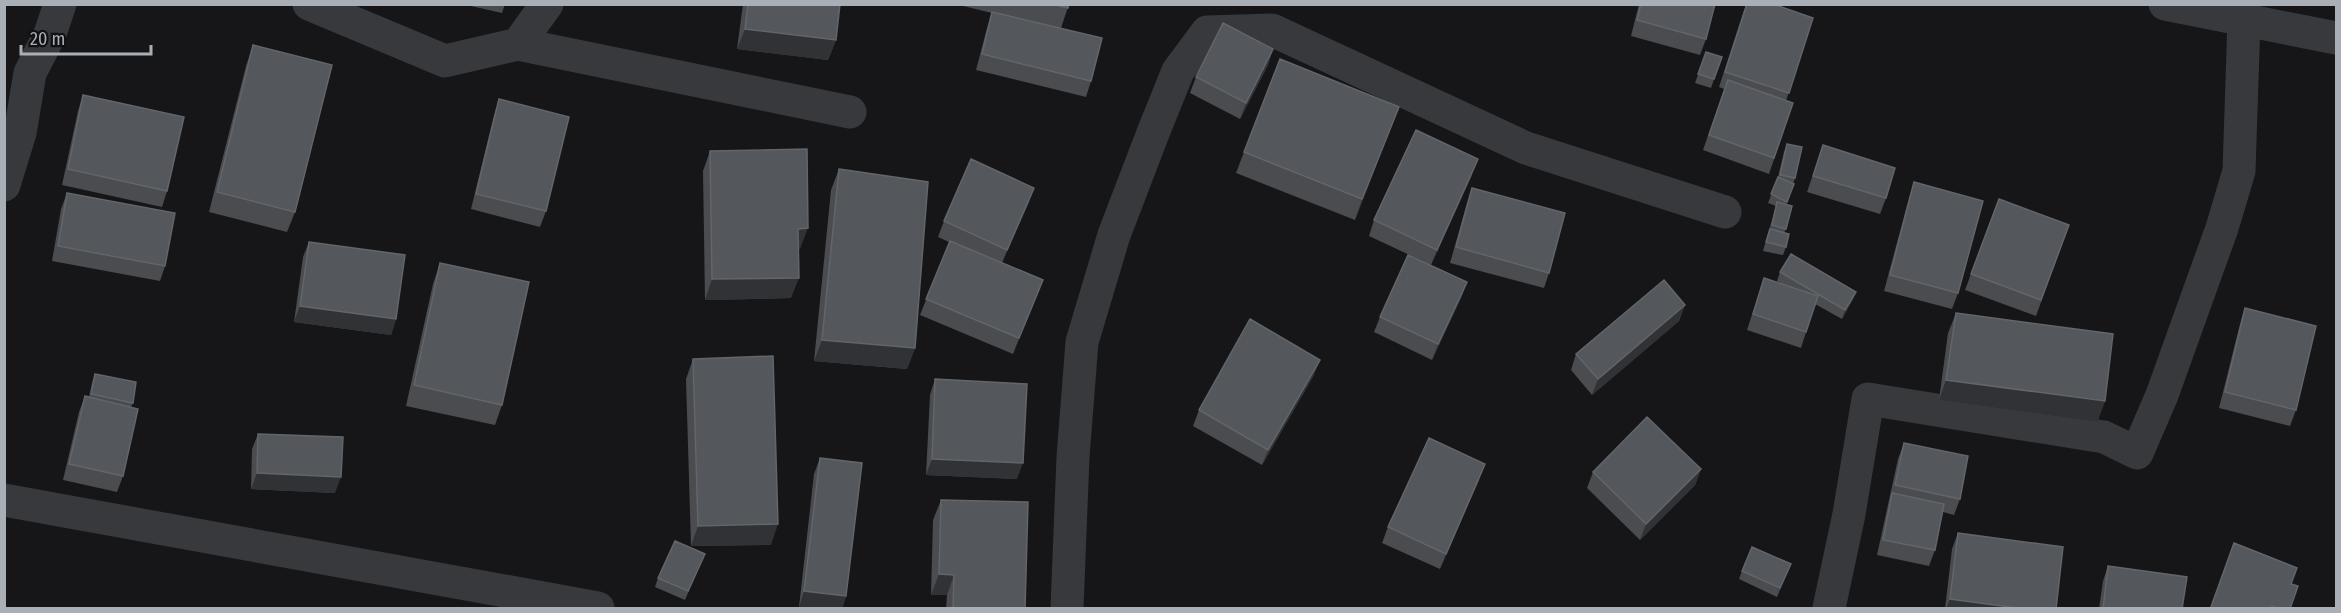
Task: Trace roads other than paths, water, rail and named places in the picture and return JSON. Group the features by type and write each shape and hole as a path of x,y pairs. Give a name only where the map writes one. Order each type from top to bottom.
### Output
{"street":[{"path":"4,185 12,131 30,73 50,34 60,4"},
{"path":"309,4 445,62 518,44 850,112"},
{"path":"518,44 547,4"},
{"path":"2165,4 2337,38"},
{"path":"1829,609 1849,514 1868,399 2104,437 2137,453 2162,395 2222,228 2239,171 2244,20"},
{"path":"1067,609 1073,457 1082,342 1114,235 1153,133 1178,71 1207,32 1272,30 1526,148 1725,212"},
{"path":"4,500 596,608"}]}
